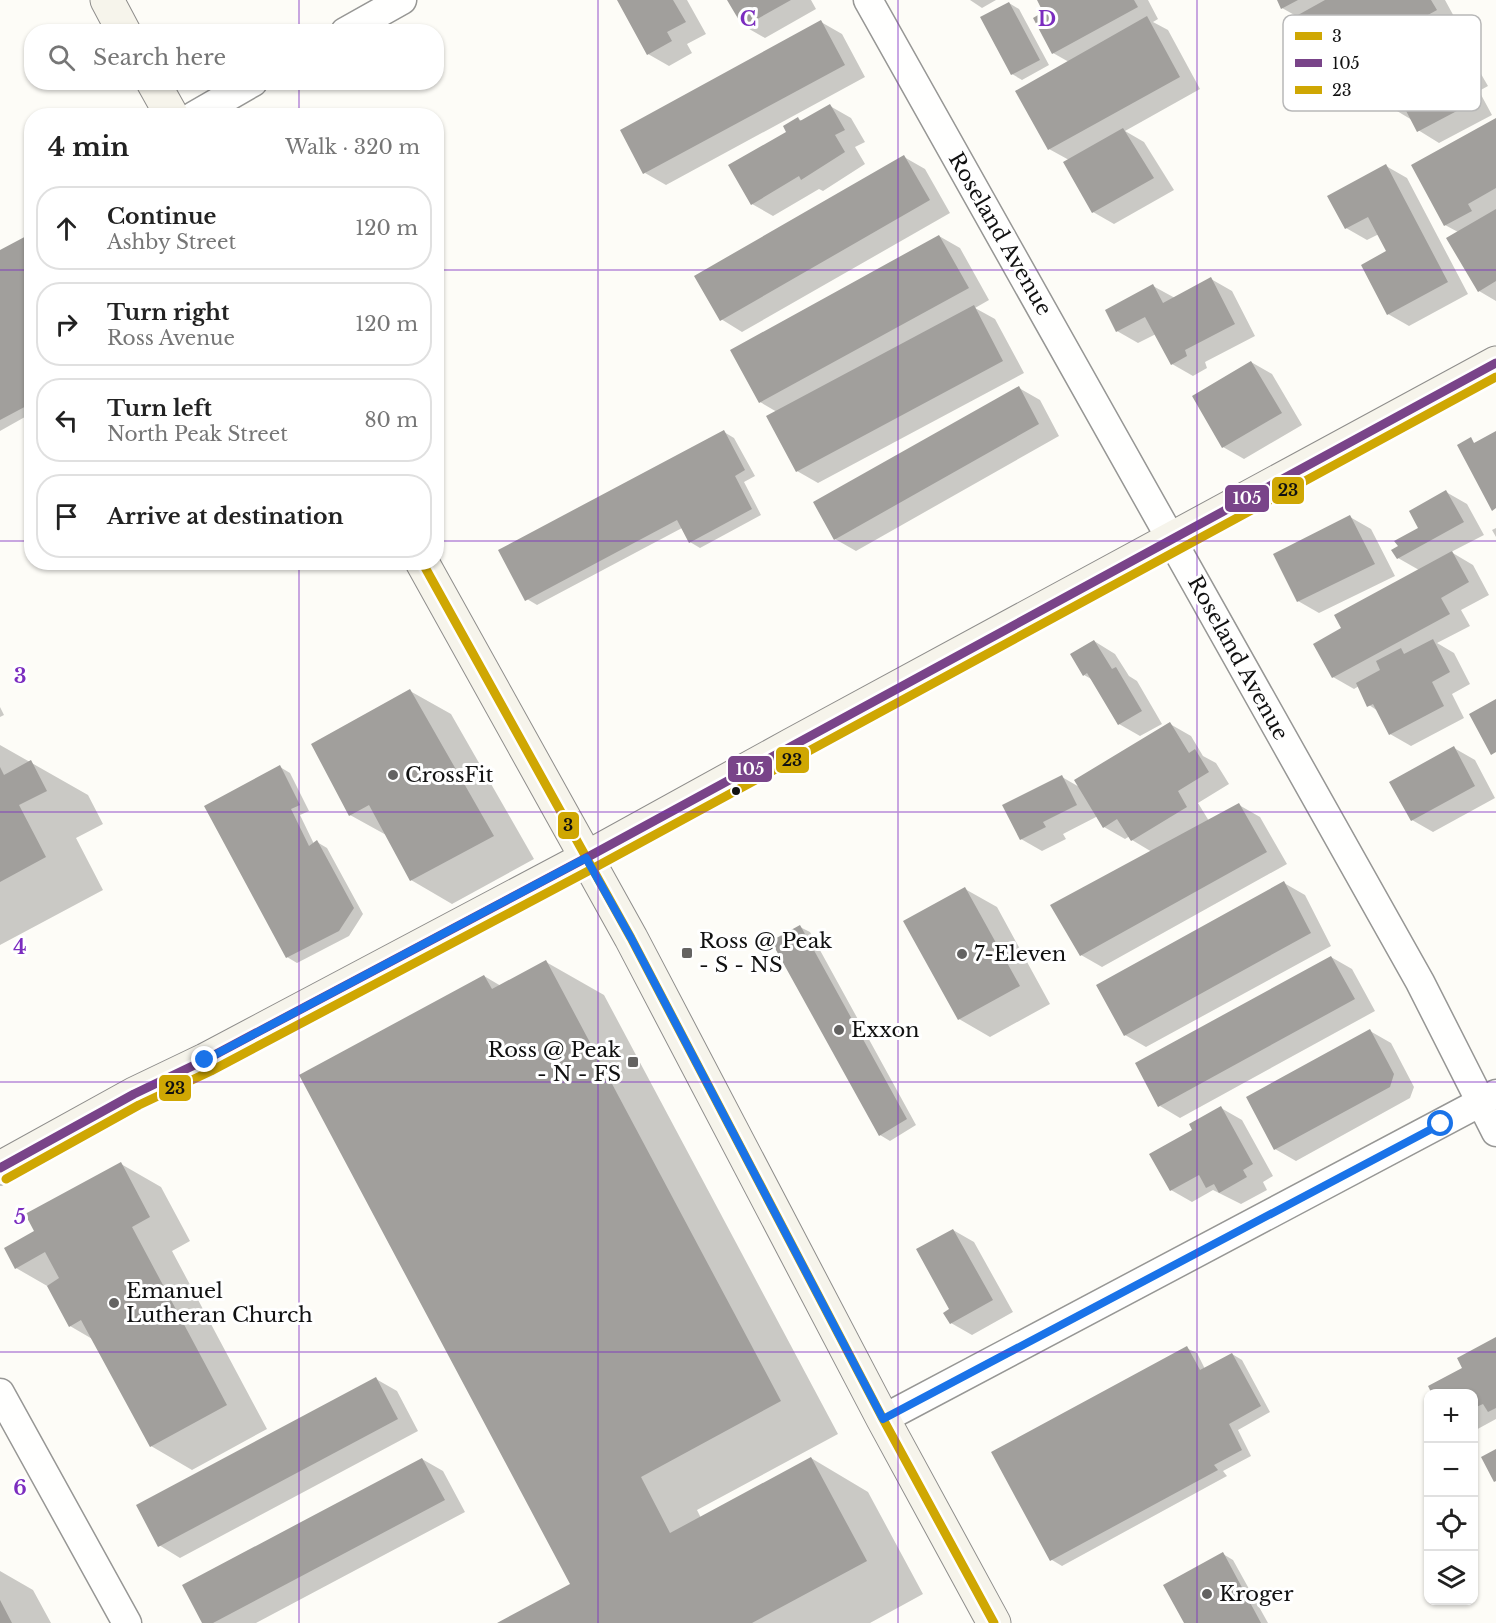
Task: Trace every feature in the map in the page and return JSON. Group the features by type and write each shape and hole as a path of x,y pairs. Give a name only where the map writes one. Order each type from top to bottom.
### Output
{"main road":[{"path":"107,0 120,24"},
{"path":"157,90 168,108"},
{"path":"0,1168 134,1094 215,1055 586,858 800,739 1496,363"},
{"path":"426,570 631,938 883,1419 994,1623"}],"street":[{"path":"359,24 402,0"},
{"name":"Roseland Avenue","path":"868,0 1419,982 1488,1098 1496,1132"},
{"path":"208,108 240,90"},
{"path":"883,1419 1488,1098"},
{"path":"0,1393 127,1623"}],"building":[{"path":"617,0 673,0 686,22 667,32 672,41 647,55"},
{"path":"727,0 791,0 743,27"},
{"path":"1037,0 1134,0 1138,7 1052,54 1033,18 1043,12"},
{"path":"1277,0 1298,0 1281,9"},
{"path":"1325,0 1431,0 1437,10 1428,15 1298,15"},
{"path":"1009,2 1040,60 1011,75 980,17"},
{"path":"1147,16 1180,77 1048,150 1015,91"},
{"path":"821,20 845,65 643,174 620,130"},
{"path":"830,104 845,130 835,135 845,152 801,180 799,176 751,205 728,165 786,132 783,126 798,117 800,121"},
{"path":"1406,111 1457,111 1417,132"},
{"path":"1496,118 1496,188 1468,204 1472,211 1444,226 1411,165"},
{"path":"1123,128 1154,178 1092,213 1063,162"},
{"path":"904,155 930,200 720,321 694,276"},
{"path":"1386,164 1448,282 1387,315 1361,265 1386,251 1368,217 1345,229 1327,196"},
{"path":"1496,209 1496,281 1478,292 1446,238"},
{"path":"939,235 969,288 759,403 730,350"},
{"path":"24,237 24,407 0,420 0,250"},
{"path":"1211,277 1235,324 1185,350 1187,356 1171,365 1145,317 1116,332 1105,310 1153,284 1163,303"},
{"path":"974,305 1003,361 796,472 766,416"},
{"path":"1251,361 1282,413 1222,448 1192,396"},
{"path":"1019,386 1039,424 834,540 813,502"},
{"path":"724,430 745,470 735,476 752,509 689,543 677,520 525,601 498,550"},
{"path":"1496,431 1496,508 1492,511 1457,445 1471,437 1474,443"},
{"path":"1446,490 1464,522 1397,559 1391,550 1398,546 1394,541 1418,528 1409,511"},
{"path":"1350,515 1375,564 1297,602 1273,554"},
{"path":"1452,551 1469,582 1441,598 1450,614 1332,678 1313,644 1341,628 1334,615"},
{"path":"1433,639 1450,672 1432,682 1444,706 1389,735 1373,704 1367,707 1356,683 1380,670 1376,661 1401,648 1404,654"},
{"path":"1094,640 1112,669 1116,667 1142,711 1118,725 1087,673 1083,676 1070,654"},
{"name":"CrossFit","path":"410,689 494,836 410,881 369,805 349,816 311,744"},
{"path":"1496,699 1496,752 1491,755 1469,714"},
{"path":"1170,722 1189,753 1195,749 1209,772 1178,791 1187,807 1131,841 1117,819 1103,828 1074,780"},
{"path":"1454,746 1475,786 1411,821 1389,782"},
{"path":"31,760 47,791 19,805 46,857 0,882 0,767 4,775"},
{"path":"280,765 300,805 291,809 309,846 317,840 354,908 339,931 286,958 204,806"},
{"path":"1062,775 1077,805 1043,822 1046,827 1020,840 1002,805"},
{"path":"1239,803 1267,852 1080,956 1050,905"},
{"path":"1284,881 1311,933 1124,1036 1096,985"},
{"name":"7-Eleven","path":"965,887 1020,986 958,1020 903,921"},
{"name":"Exxon","path":"800,925 907,1119 879,1136 771,941"},
{"path":"1331,956 1355,999 1158,1107 1135,1063"},
{"path":"546,960 781,1401 641,1477 670,1533 811,1457 867,1561 752,1623 497,1623 570,1584 299,1075 484,975 492,989"},
{"path":"1370,1029 1394,1074 1390,1087 1274,1150 1246,1097"},
{"path":"1221,1106 1253,1164 1243,1170 1247,1177 1219,1193 1214,1184 1206,1188 1199,1175 1170,1191 1149,1154 1192,1130 1189,1124"},
{"name":"Emanuel Lutheran Church","path":"121,1162 150,1217 132,1227 227,1405 150,1447 81,1320 69,1327 47,1286 59,1278 45,1252 15,1269 4,1248 34,1231 25,1214"},
{"path":"953,1229 993,1300 950,1324 943,1313 949,1309 916,1249"},
{"path":"1496,1337 1496,1408 1488,1412 1483,1404 1478,1406 1478,1389 1430,1389 1428,1386 1462,1368 1457,1358"},
{"path":"1187,1346 1200,1370 1232,1353 1261,1406 1229,1424 1242,1450 1214,1465 1218,1470 1050,1561 991,1452"},
{"path":"376,1377 398,1419 158,1547 136,1505"},
{"path":"1496,1449 1496,1481 1494,1482 1481,1457"},
{"path":"422,1458 445,1500 213,1623 202,1623 182,1585"},
{"name":"Kroger","path":"1223,1552 1261,1623 1184,1623 1163,1585"},
{"path":"0,1600 12,1623 0,1623"}],"transit line":[{"name":"105","path":"0,1168 134,1094 205,1060 586,858 1496,363"},
{"name":"23","path":"6,1179 139,1105 211,1071 592,869 1496,377"},
{"name":"3","path":"426,570 631,938 883,1419 994,1623"}],"place":[{"name":"CrossFit","path":"393,775"},
{"name":"Ross @ Peak - S - NS","path":"687,953"},
{"name":"7-Eleven","path":"962,954"},
{"name":"Exxon","path":"839,1030"},
{"name":"Ross @ Peak - N - FS","path":"633,1062"},
{"name":"Emanuel Lutheran Church","path":"114,1303"},
{"name":"Kroger","path":"1207,1594"}],"route":[{"path":"205,1060 586,858 631,938 883,1419 1441,1124"}]}
